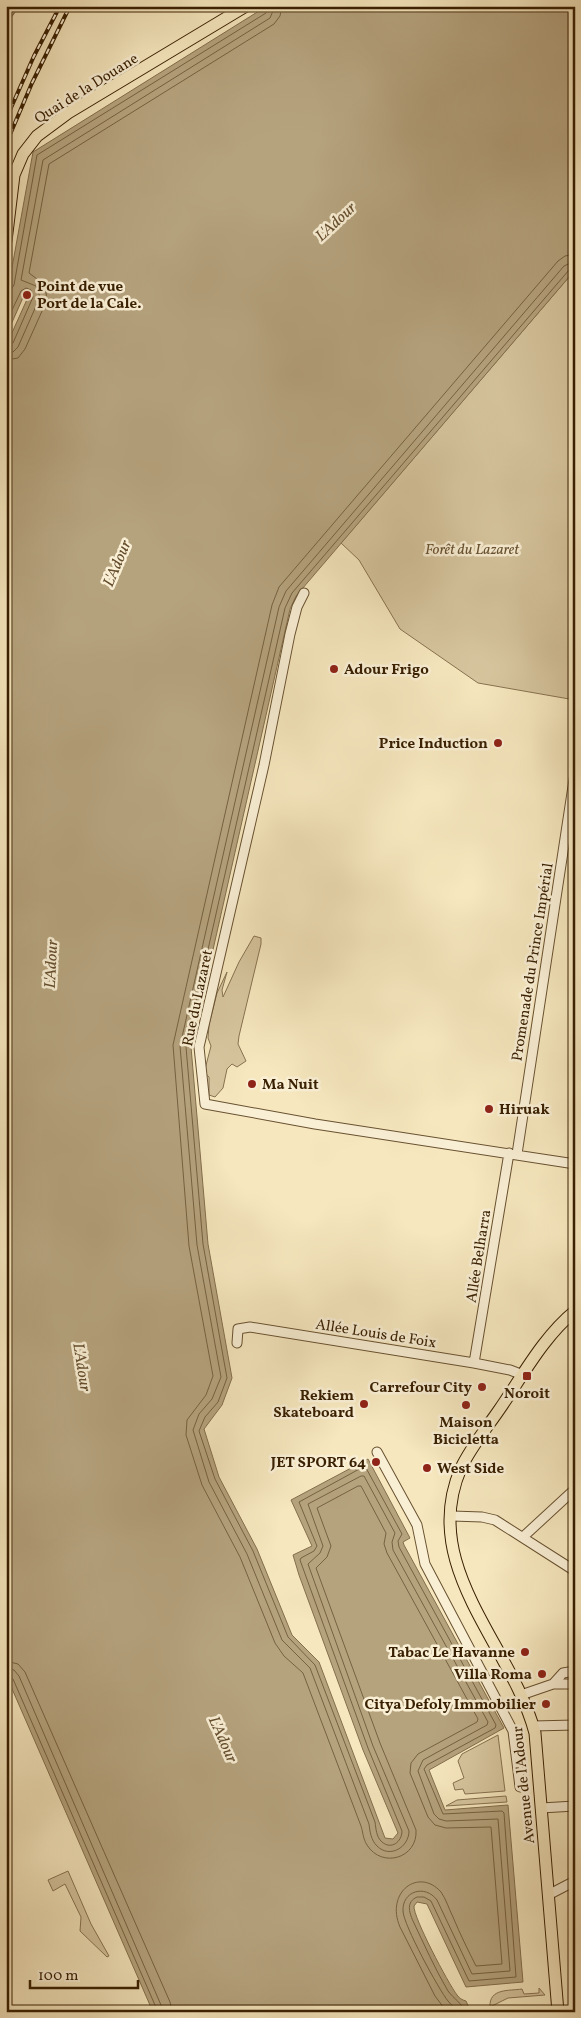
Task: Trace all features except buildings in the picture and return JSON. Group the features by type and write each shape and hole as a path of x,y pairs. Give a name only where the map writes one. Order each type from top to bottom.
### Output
{"main road":[{"name":"Quai de la Douane","path":"6,241 14,175 23,154 37,136 68,113 246,6"},
{"name":"Avenue de l'Adour","path":"558,2012 533,1726 521,1695 461,1581 453,1550 452,1516 454,1488 462,1466 552,1334 575,1311"}],"street":[{"path":"6,16 13,6"},
{"name":"Rue du Lazaret","path":"304,593 297,607 290,634 264,765 199,1046 205,1104 314,1124 575,1164"},
{"name":"Promenade du Prince Impérial","path":"513,1154 575,773"},
{"name":"Allée Belharra","path":"474,1363 513,1154"},
{"name":"Allée Louis de Foix","path":"237,1343 238,1329 250,1327 474,1363 510,1370 523,1375"},
{"path":"377,1452 417,1525 425,1564 513,1731 520,1787"},
{"path":"523,1537 575,1489"},
{"path":"452,1516 495,1520 575,1571"},
{"path":"553,1684 563,1673 575,1671"},
{"path":"521,1695 553,1684 575,1684"},
{"path":"533,1726 575,1725"},
{"path":"541,1808 575,1806"},
{"path":"548,1895 575,1881"}],"green space":[{"name":"Forêt du Lazaret","path":"575,270 575,700 478,683 400,629 359,560 341,543"},
{"path":"254,936 261,938 261,944 238,1044 246,1061 237,1067 232,1064 227,1069 223,1088 215,1097 209,1095 209,1077 204,1073 211,1046 208,1038 209,1025 217,993 227,972 222,990 223,997 239,962"},
{"path":"498,1735 505,1791 465,1794 463,1789 455,1790 453,1783 464,1778 458,1761 462,1754"},
{"path":"506,1796 507,1802 446,1806 457,1800"},
{"path":"68,1871 91,1924 109,1956 107,1957 80,1931 81,1917 65,1884 53,1891 48,1880"},
{"path":"539,1988 545,1995 508,1998 490,2007 493,1996 496,1993 522,1989 524,1994 539,1993"}],"water":[{"name":"L'Adour","path":"267,6 575,6 575,270 296,596 290,609 191,1047 208,1244 232,1378 222,1405 204,1429 219,1477 257,1549 292,1635 319,1662 385,1838 393,1839 398,1833 363,1750 299,1575 293,1555 312,1546 291,1500 368,1459 410,1538 403,1542 404,1545 504,1728 429,1770 445,1810 508,1805 523,1982 466,1987 427,1904 417,1902 414,1906 419,1923 439,1964 457,1995 466,2001 471,2012 153,2012 6,1675 6,346 29,295 25,293 6,336 6,287 9,284 33,152"}],"railway":[{"path":"6,119 34,56 60,6"},
{"path":"6,144 32,83 70,6"}],"place":[{"name":"Point de vue Port de la Cale.","path":"27,295"},
{"name":"Adour Frigo","path":"334,669"},
{"name":"Price Induction","path":"498,743"},
{"name":"Ma Nuit","path":"252,1084"},
{"name":"Hiruak","path":"489,1109"},
{"name":"Noroit","path":"527,1376"},
{"name":"Carrefour City","path":"482,1387"},
{"name":"Rekiem Skateboard","path":"364,1404"},
{"name":"Maison Bicicletta","path":"466,1405"},
{"name":"JET SPORT 64","path":"376,1462"},
{"name":"West Side","path":"427,1468"},
{"name":"Tabac Le Havanne","path":"525,1652"},
{"name":"Villa Roma","path":"542,1674"},
{"name":"Citya Defoly Immobilier","path":"546,1704"}]}
